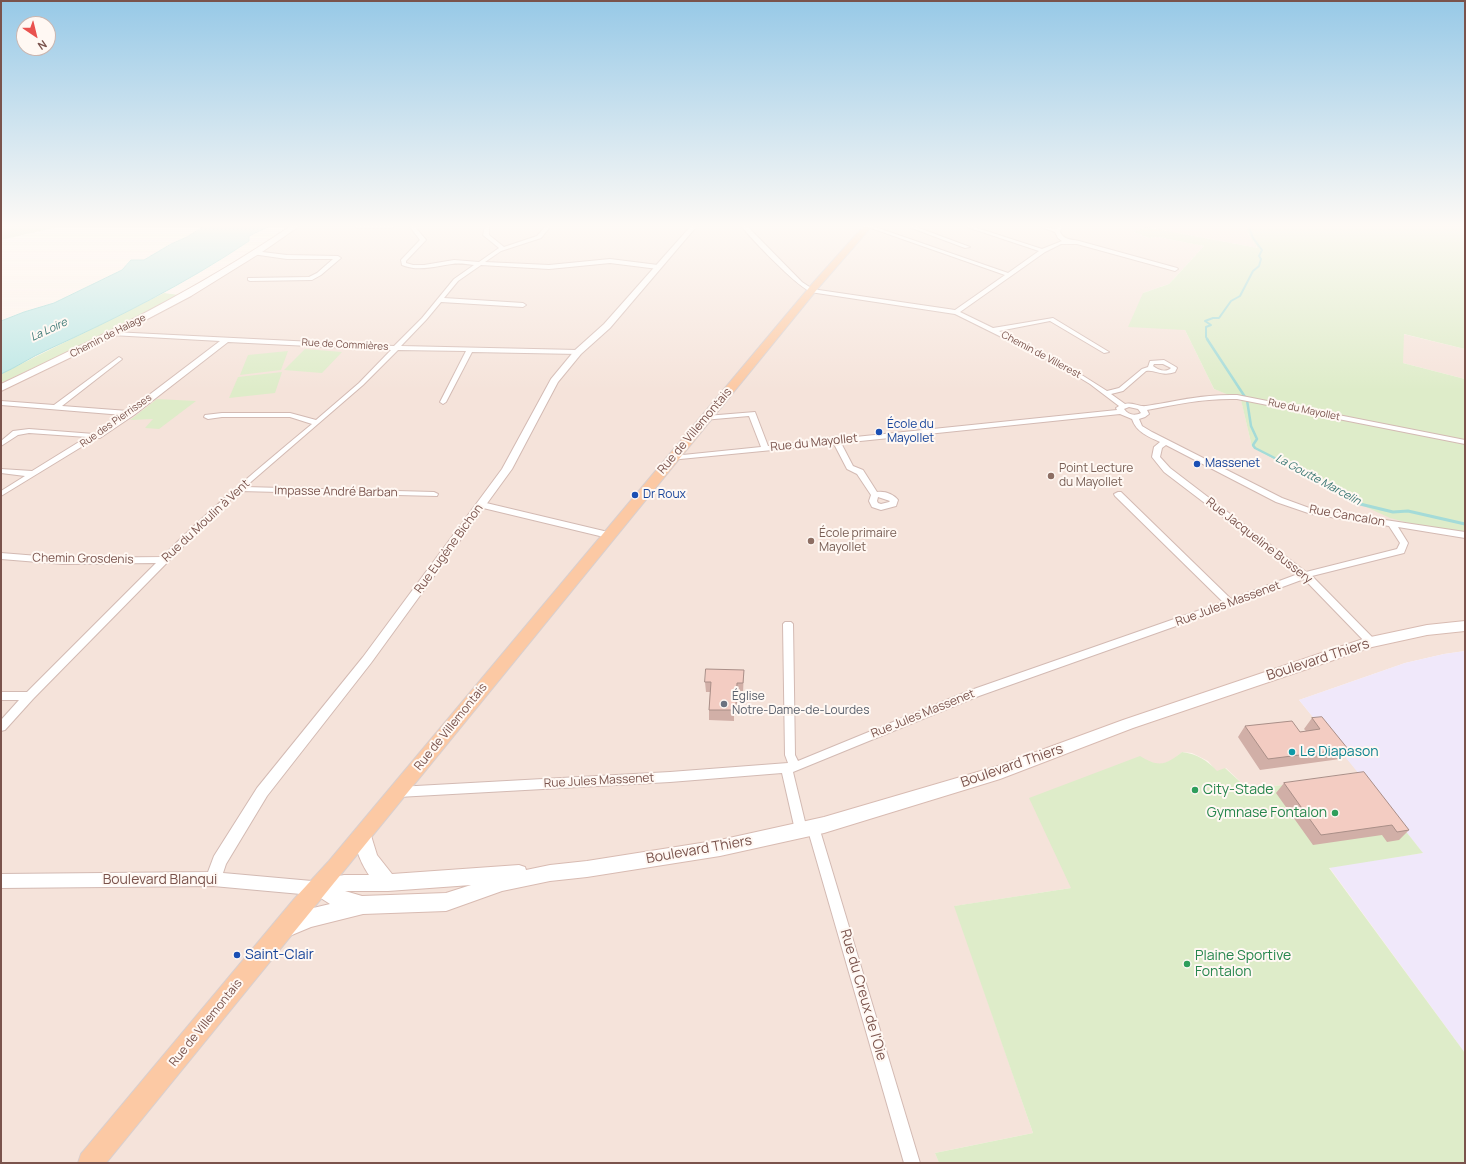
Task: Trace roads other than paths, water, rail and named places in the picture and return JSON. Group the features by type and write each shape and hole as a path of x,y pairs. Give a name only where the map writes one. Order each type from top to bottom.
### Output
{"main road":[{"name":"Chemin de Halage","path":"1,388 113,334 208,281"},
{"name":"Rue de Villemontais","path":"90,1163 398,792 608,535 820,281"},
{"name":"Boulevard Thiers","path":"283,929 309,918 363,905 446,902 502,883 550,873 587,869 720,848 807,828 1000,772 1128,724 1371,642 1427,630 1465,626"},
{"path":"363,834 366,851 370,862 388,882"},
{"name":"Boulevard Thiers","path":"319,886 344,883 388,882 515,873 550,873"},
{"name":"Boulevard Thiers","path":"319,886 337,898 363,905"}],"street":[{"name":"Rue du Moulin à Vent","path":"1,727 29,696 204,520 238,489 318,423 396,348 419,324 455,281"},
{"name":"Rue Eugène Bichon","path":"213,879 220,861 262,792 367,660 507,469 554,381 578,352 607,326 646,281"},
{"path":"798,281 812,291"},
{"path":"956,312 1000,281"},
{"name":"Chemin de Villerest","path":"812,291 956,312 1064,366 1107,393 1122,409"},
{"path":"440,300 523,305"},
{"path":"994,330 1052,319 1106,352"},
{"name":"Rue de Commières","path":"113,334 396,348 578,352"},
{"name":"Rue des Pierrisses","path":"1,494 97,436 131,413 226,340"},
{"path":"442,402 470,349"},
{"path":"56,407 119,359"},
{"path":"1107,393 1121,390 1144,370 1152,368"},
{"name":"Rue du Mayollet","path":"1142,409 1211,396 1239,398 1465,442"},
{"path":"1,403 131,413"},
{"path":"1134,405 1142,409 1145,414 1143,416 1135,417 1122,409 1134,405"},
{"name":"Rue du Mayollet","path":"673,458 1122,409"},
{"path":"706,418 752,414 765,448"},
{"path":"208,416 290,415 318,423"},
{"name":"Rue Cancalon","path":"1135,417 1136,423 1141,429 1164,443 1237,480 1293,506 1311,511 1465,535"},
{"path":"1,444 16,433 29,430 97,436"},
{"path":"836,441 850,467 860,472 875,495"},
{"name":"Rue Jacqueline Bussery","path":"1164,443 1158,447 1156,457 1167,470 1305,575 1371,642"},
{"path":"1,471 34,474"},
{"name":"Impasse André Barban","path":"238,489 434,494"},
{"path":"1118,494 1229,603"},
{"path":"482,505 608,535"},
{"name":"Rue Jules Massenet","path":"398,792 670,777 791,767 975,692 1086,655 1305,575 1401,551 1404,543 1392,524"},
{"name":"Chemin Grosdenis","path":"1,556 63,561 165,560"},
{"name":"Rue du Creux de l'Oie","path":"788,624 791,767 807,828 912,1163"},
{"path":"1,696 29,696"},
{"name":"Boulevard Blanqui","path":"1,881 213,879 312,888 319,886"}],"water":[{"name":"La Loire","path":"99,281 183,281 125,313 1,374 1,321 54,303"}],"waterway":[{"name":"La Goutte Marcelin","path":"1208,340 1206,337 1206,327 1211,325 1205,321 1213,318 1219,318 1231,301 1240,296 1248,281"},
{"name":"La Goutte Marcelin","path":"1207,339 1247,400 1251,426 1257,439 1253,445 1255,448 1322,482"},
{"name":"La Goutte Marcelin","path":"1322,482 1340,491 1356,503 1393,512 1408,511 1465,524"}],"place":[{"name":"École du Mayollet","path":"879,432"},
{"name":"Massenet","path":"1197,464"},
{"name":"Point Lecture du Mayollet","path":"1051,476"},
{"name":"Dr Roux","path":"635,495"},
{"name":"École primaire Mayollet","path":"811,541"},
{"name":"Église Notre-Dame-de-Lourdes","path":"724,704"},
{"name":"Le Diapason","path":"1292,752"},
{"name":"City-Stade","path":"1195,790"},
{"name":"Gymnase Fontalon","path":"1335,813"},
{"name":"Saint-Clair","path":"237,955"},
{"name":"Plaine Sportive Fontalon","path":"1187,964"}]}
